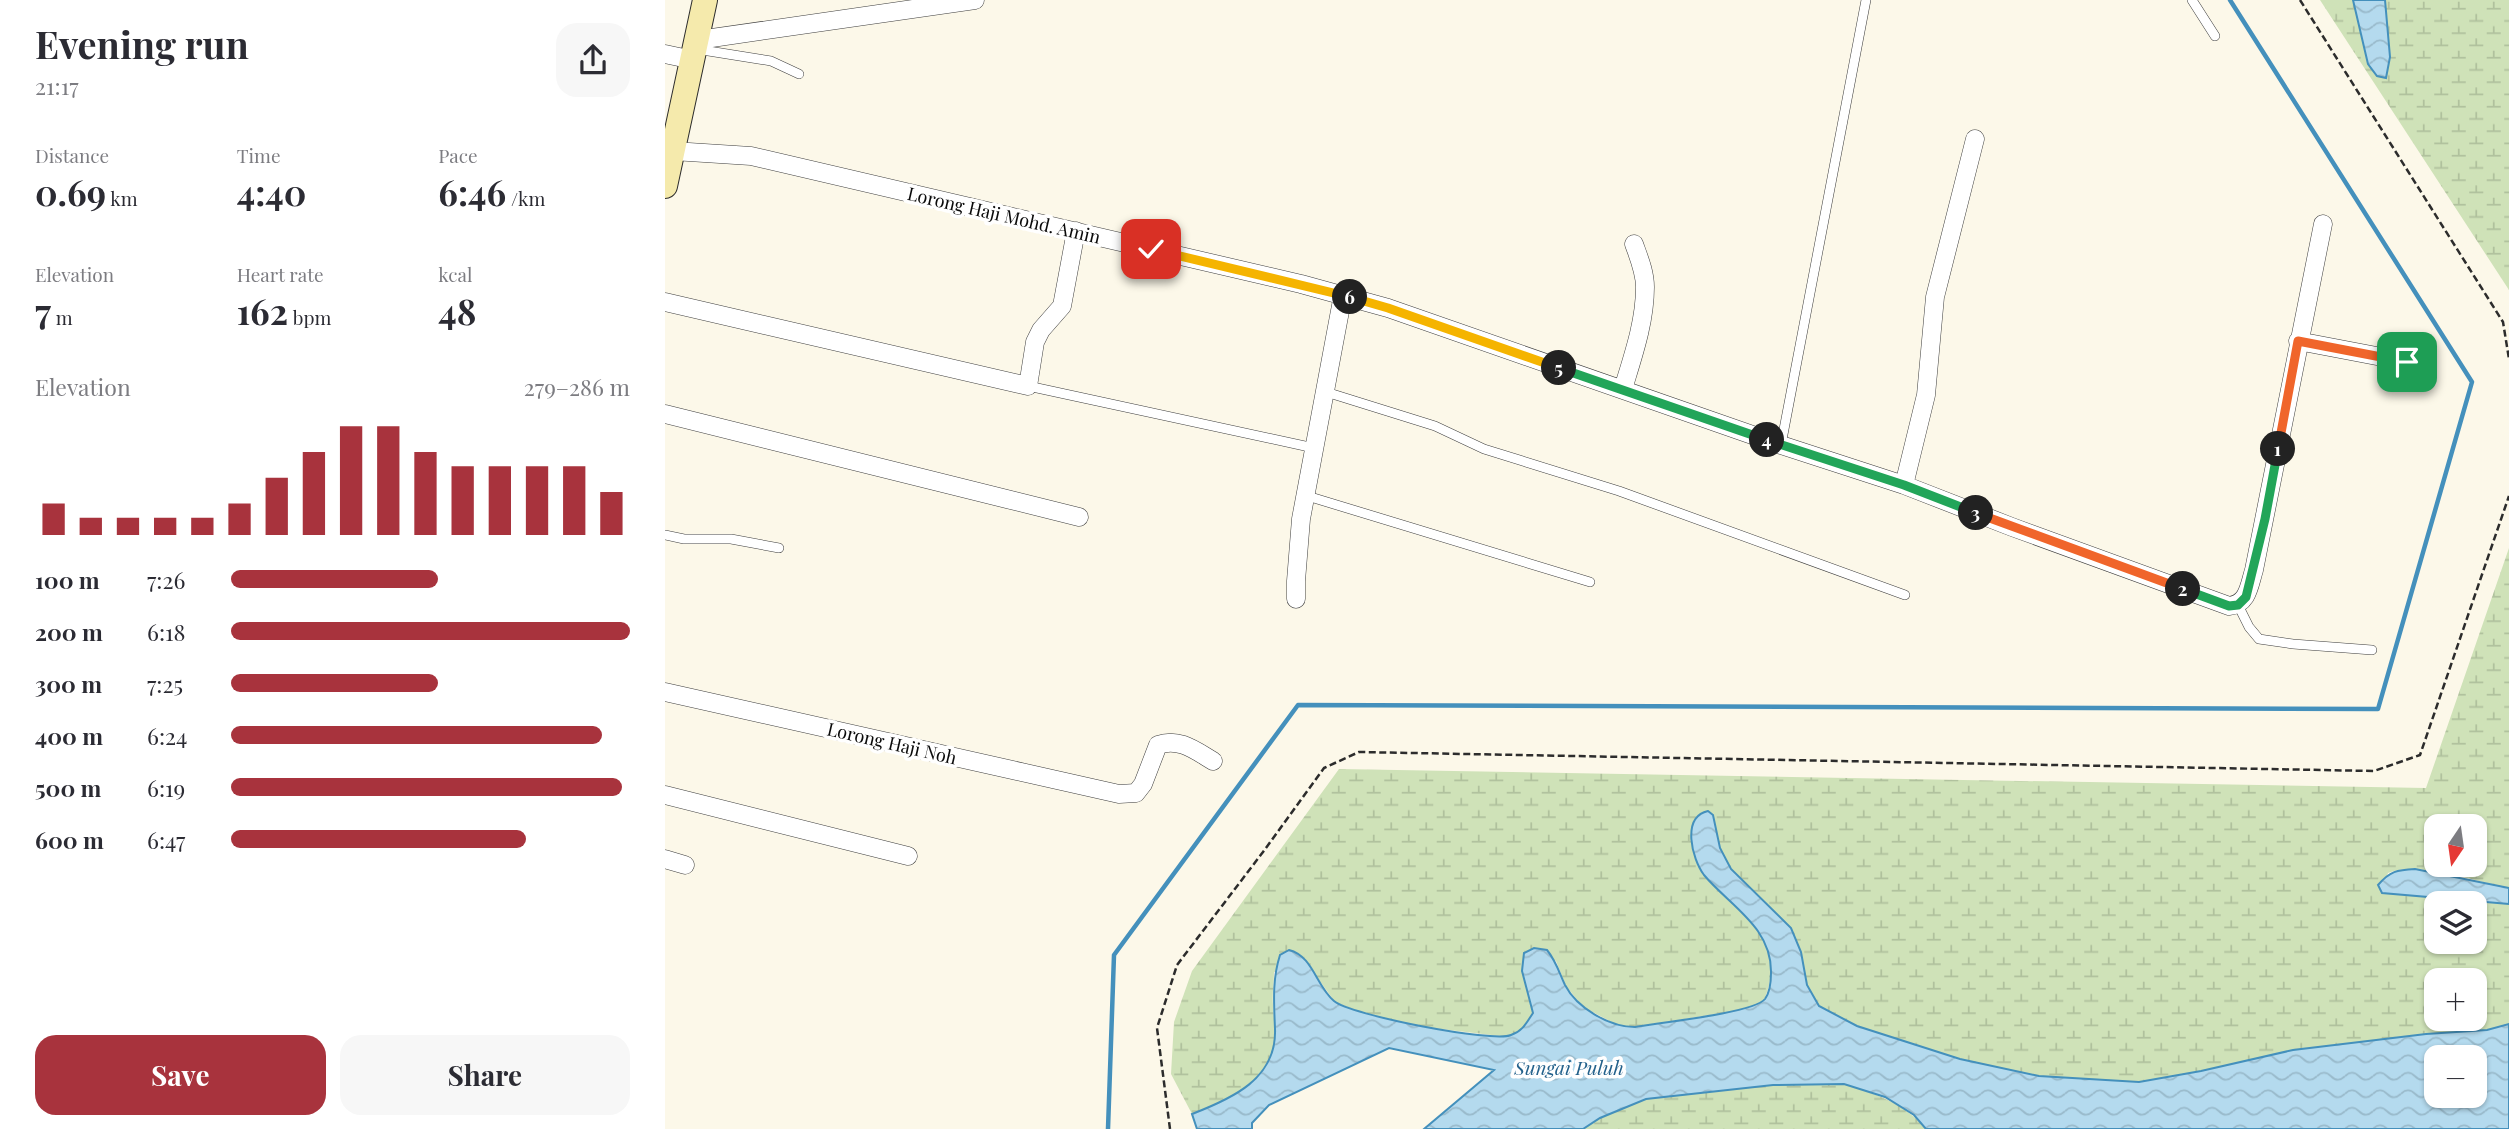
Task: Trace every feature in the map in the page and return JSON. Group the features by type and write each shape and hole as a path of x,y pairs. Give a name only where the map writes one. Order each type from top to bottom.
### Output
{"street":[{"path":"665,186 677,112 696,50 705,0"},
{"path":"665,54 975,0"},
{"path":"1904,485 1926,395 1935,296 1975,139"},
{"name":"Lorong Haji Mohd. Amin","path":"670,155 751,156 1343,295 1400,312 1904,485 2229,606 2238,605"},
{"path":"2238,605 2246,597 2265,519 2323,225"},
{"path":"665,302 1028,386 1035,342 1041,330 1062,306 1076,231"},
{"path":"1623,389 1640,332 1645,286 1643,268 1634,244"},
{"path":"1296,599 1304,495 1343,295"},
{"path":"2298,341 2407,362"},
{"path":"665,414 1079,517"},
{"name":"Lorong Haji Noh","path":"665,692 1119,794 1136,793 1143,783 1158,744 1168,741 1184,744 1213,761"},
{"path":"665,795 908,856"},
{"path":"665,859 685,864"}],"lane":[{"path":"1781,445 1866,0"},
{"path":"2192,0 2215,36"},
{"path":"696,50 771,61 799,74"},
{"path":"1028,386 1314,448"},
{"path":"1325,392 1435,426 1484,449 1619,491 1905,595"},
{"path":"1304,495 1590,582"},
{"path":"665,535 684,539 731,539 779,548"},
{"path":"2238,605 2249,627 2259,639 2372,650"}],"path":[{"path":"2300,0 2503,322 2509,359"},
{"path":"1170,1129 1157,1028 1177,965 1324,768 1359,752 2374,771 2420,755 2509,496"}],"green space":[{"path":"2320,0 2353,0 2368,64 2390,58 2385,0 2509,0 2509,290"},
{"path":"2509,548 2509,888 2464,877 2487,877 2487,814 2424,814 2424,870 2388,873 2382,893 2424,897 2424,954 2487,954 2487,902 2509,904 2509,1024 2487,1030 2487,968 2424,968 2424,1031 2478,1031 2293,1050 2139,1082 2039,1076 1960,1059 1857,1026 1819,1006 1807,985 1801,952 1791,928 1731,869 1720,848 1713,816 1702,872 1743,913 1765,943 1770,960 1770,979 1764,1000 1747,1009 1621,1027 1583,1007 1566,986 1556,961 1534,948 1524,954 1522,971 1533,1013 1522,1030 1508,1037 1424,1027 1368,1015 1335,1002 1311,969 1274,972 1275,1032 1273,1049 1267,1063 1258,1075 1235,1094 1192,1114 1171,1074 1174,1022 1192,971 1339,769 2426,788"},
{"path":"1844,1084 1899,1106 1926,1129 1583,1129 1600,1118 1646,1099 1773,1085"}],"water":[{"path":"2353,0 2385,0 2390,57 2386,78 2377,76 2368,64"},
{"name":"Sungai Puluh","path":"1708,811 1713,815 1720,848 1731,869 1791,928 1801,952 1807,985 1819,1006 1857,1026 1960,1059 2039,1076 2139,1082 2293,1050 2426,1034 2487,1031 2509,1024 2509,1129 1926,1129 1914,1115 1885,1097 1844,1084 1773,1085 1646,1099 1600,1118 1583,1129 1424,1129 1494,1070 1389,1048 1269,1105 1252,1123 1252,1129 1197,1129 1192,1114 1236,1094 1249,1085 1268,1061 1274,1046 1276,973 1280,955 1289,950 1304,958 1328,995 1345,1007 1392,1020 1478,1035 1511,1035 1522,1029 1529,1020 1533,1013 1522,971 1524,953 1534,948 1547,950 1565,985 1577,1001 1595,1015 1615,1024 1635,1027 1725,1013 1757,1004 1765,999 1770,983 1769,957 1765,943 1748,918 1704,875 1691,839 1694,821"},
{"path":"2415,869 2424,871 2424,877 2455,877 2509,888 2509,904 2487,902 2487,891 2424,891 2424,897 2382,893 2378,885 2390,874"}],"waterway":[{"path":"1108,1129 1114,955 1298,705 2378,709 2472,382 2230,0"}],"route":[{"path":"1151,249 1301,284 1388,308 1904,485 2229,606 2238,605 2246,597 2254,570 2298,341 2407,362"}]}
